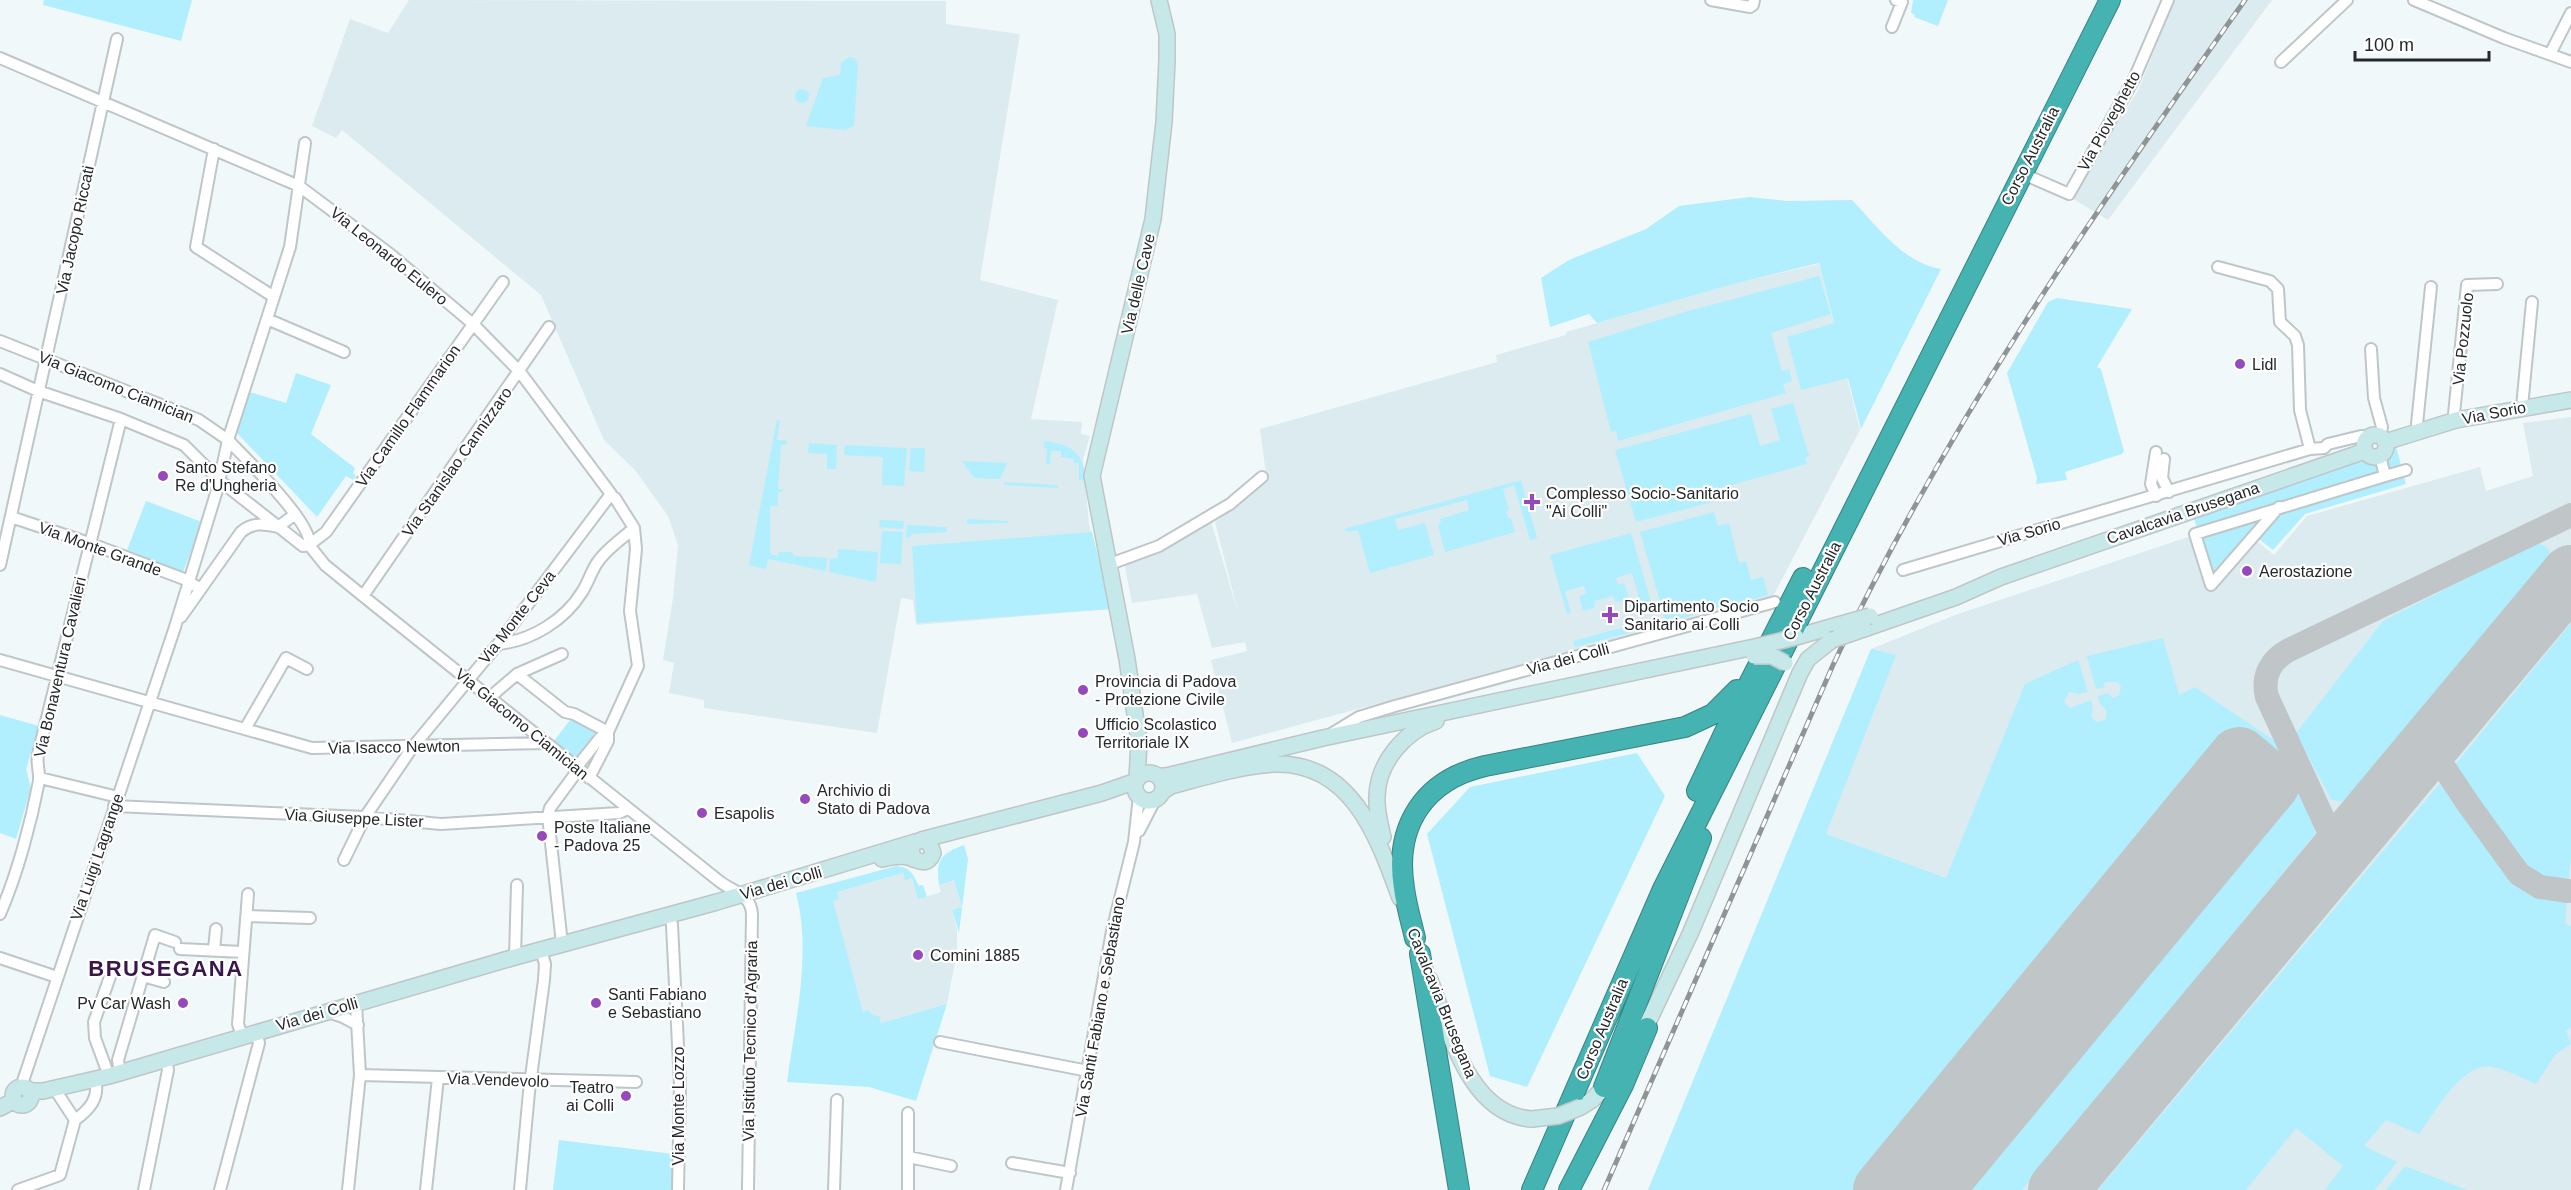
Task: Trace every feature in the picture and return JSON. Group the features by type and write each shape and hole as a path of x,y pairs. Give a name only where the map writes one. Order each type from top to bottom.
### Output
{"highway":[{"name":"Corso Australia","path":"1520,1190 1659,874 1784,600 2095,0"},
{"name":"Corso Australia","path":"1532,1190 1663,889 2110,0"},
{"path":"1459,1190 1418,946 1404,888 1402,856 1410,823 1422,802 1434,790 1455,775 1467,770 1672,731 1703,720 1721,708 1736,690 1774,625 1784,600"},
{"path":"1604,1087 1742,731"},
{"path":"1569,1190 1623,1085 1647,1028"}],"main road":[{"name":"Via delle Cave","path":"1137,788 1139,742 1127,659 1110,564 1095,502 1092,476 1153,219 1164,122 1167,60 1167,34 1160,0"},
{"name":"Via Sorio","path":"2375,444 2456,420 2571,400"},
{"name":"Cavalcavia Brusegana","path":"1159,796 1171,786 1273,764 1304,767 1321,773 1347,794 1369,821 1471,1081 1496,1108 1518,1119 1558,1116 1581,1107 1604,1087 1625,1064 1647,1028 1690,934 1808,659 1832,640 1867,622 1953,588 2001,577 2326,464 2375,444"},
{"name":"Cavalcavia Brusegana","path":"1323,738 1682,662 1709,665 1838,625 1867,622"},
{"name":"Cavalcavia Brusegana","path":"1756,651 1785,663 1793,675 1795,685"},
{"path":"1393,880 1379,820 1377,795 1382,774 1390,756 1407,736 1434,721 1469,713 1520,696"},
{"name":"Via dei Colli","path":"18,1098 104,1077 515,957 670,915 838,866 887,849 1102,793 1137,788 1148,773 1166,776 1323,738"},
{"name":"Via delle Cave","path":"1139,742 1149,767 1156,775"},
{"path":"1137,788 1144,800 1159,796 1163,783 1156,775"},
{"name":"Via dei Colli","path":"838,866 897,856 924,862 967,828"},
{"path":"914,859 910,848 918,841 930,844 933,853"},
{"name":"Via dei Colli","path":"18,1098 58,1094 104,1077"}],"street":[{"path":"1711,0 1750,7 1754,5 1754,0"},
{"path":"1892,27 1902,2 1896,0"},
{"name":"Via Pioveghetto","path":"2021,173 2069,194 2134,79 2168,0"},
{"path":"2281,62 2347,0"},
{"path":"2414,0 2504,38 2571,62"},
{"path":"2550,54 2571,13"},
{"path":"103,101 117,39"},
{"name":"Via Leonardo Eulero","path":"0,58 299,186 390,254 473,324 520,372 613,496 634,528 636,549 630,611 638,666 608,732 608,741 589,778"},
{"name":"Via Jacopo Riccati","path":"0,565 103,101"},
{"path":"175,627 219,480 228,440 290,247 305,144"},
{"path":"214,149 196,247 274,297"},
{"path":"2218,267 2270,281 2278,289 2280,322 2295,336 2298,345 2300,410 2310,450"},
{"name":"Via Camillo Flammarion","path":"309,545 326,532 503,282"},
{"name":"Via Pozzuolo","path":"2456,420 2454,414 2467,285 2497,284"},
{"path":"2419,431 2417,424 2431,287"},
{"path":"2522,407 2532,302"},
{"path":"267,319 344,352"},
{"name":"Via Stanislao Cannizzaro","path":"363,596 549,327"},
{"name":"Via Giacomo Ciamician","path":"0,341 199,420 228,440 273,487 307,532 310,539 309,545 325,565 627,809 719,881 743,894"},
{"path":"2371,349 2374,398 2382,428 2375,444 2385,476"},
{"name":"Via Giacomo Ciamician","path":"0,375 38,391 121,419 184,445 219,480 303,546 309,545"},
{"name":"Via Bonaventura Cavalieri","path":"0,914 23,844 40,778 36,764 38,754 121,419"},
{"name":"Via Sorio","path":"1903,570 2310,450 2324,448 2328,444 2361,436 2375,444"},
{"path":"2324,448 2328,460 2326,464"},
{"path":"2156,496 2151,483 2160,455 2162,478 2169,492"},
{"path":"2279,507 2211,585 2195,534 2279,507 2406,470"},
{"path":"1110,564 1159,546 1230,504 1262,477"},
{"name":"Via Monte Ceva","path":"344,860 365,817 412,748 498,644 613,496"},
{"path":"175,627 238,535 248,526 257,523 278,527 294,515"},
{"name":"Via Monte Grande","path":"11,517 89,543 188,581 201,589"},
{"path":"498,644 511,643 554,623 571,607 583,591 597,562 634,528"},
{"path":"617,543 636,549"},
{"name":"Via dei Colli","path":"1323,738 1359,717 1395,706 1784,600"},
{"name":"Via Luigi Lagrange","path":"18,1098 148,702 175,627"},
{"path":"489,698 517,674 562,654"},
{"path":"245,729 286,658 307,669"},
{"name":"Via Isacco Newton","path":"0,660 312,748 412,748 546,743"},
{"path":"517,674 565,712 574,714 608,732"},
{"path":"1395,706 1390,714 1393,720 1399,723"},
{"name":"Via Leonardo Eulero","path":"548,816 550,808 598,739 608,732"},
{"name":"Via Giuseppe Lister","path":"40,778 116,802 365,817 441,824 619,813 627,809"},
{"name":"Via Santi Fabiano e Sebastiano","path":"1066,1190 1112,931 1134,842 1137,788"},
{"path":"594,814 610,795"},
{"name":"Via Santi Fabiano e Sebastiano","path":"1134,842 1159,796"},
{"path":"548,816 562,944"},
{"path":"515,957 517,885"},
{"path":"220,1190 259,1043 238,1024 248,894"},
{"name":"Via Istituto Tecnico d'Agraria","path":"743,894 752,906 748,1190"},
{"name":"Via Monte Lozzo","path":"670,915 680,1085 678,1190"},
{"path":"246,916 310,918"},
{"path":"214,950 216,929"},
{"path":"18,1190 60,1175 75,1120 89,1109 104,1077 118,1060 155,935 178,945 243,952"},
{"path":"520,1190 544,980 545,964 541,950"},
{"path":"0,958 57,977"},
{"path":"104,1077 95,1038 94,1022 112,971"},
{"path":"143,976 164,982"},
{"path":"348,1190 360,1075 356,1003"},
{"path":"324,1012 344,1017 358,1025"},
{"path":"940,1042 1088,1071"},
{"path":"144,1190 168,1067 166,1059"},
{"name":"Via Vendevolo","path":"360,1075 636,1082"},
{"path":"426,1190 438,1078"},
{"path":"58,1094 75,1120"},
{"path":"834,1190 837,1100"},
{"path":"908,1113 908,1190"},
{"path":"909,1157 951,1166"},
{"path":"1012,1163 1070,1173"}],"shaded area":[{"path":"44,0 192,0 181,41 43,5"},
{"path":"409,0 946,1 946,24 1020,34 980,280 1058,300 1031,419 1082,422 1081,434 1090,436 1083,459 1089,524 1111,609 916,625 913,600 901,598 877,733 704,708 704,700 669,693 674,663 663,660 673,598 678,545 668,516 635,470 604,440 541,295 342,130 336,138 312,126 350,19 388,33"},
{"path":"1913,0 1948,0 1938,26 1914,17 1915,15 1911,13"},
{"path":"2174,0 2272,0 2108,220 2070,197 2139,89"},
{"path":"849,57 855,58 858,66 854,126 845,130 806,126 823,78 840,75 841,63"},
{"path":"802,89 807,91 809,96 807,101 802,103 797,101 795,96 797,91"},
{"path":"1749,197 1787,201 1852,200 1881,232 1903,251 1914,259 1941,269 1861,429 1848,378 1801,390 1787,337 1834,323 1819,263 1737,283 1597,323 1589,314 1550,327 1541,278 1569,260 1646,229 1679,206"},
{"name":"Complesso Socio-Sanitario \"Ai Colli\"","path":"1819,264 1860,430 1770,602 1564,653 1232,743 1211,660 1247,651 1245,642 1212,648 1197,594 1132,603 1124,562 1210,518 1239,616 1215,522 1267,482 1260,429 1497,362 1496,355 1566,335 1566,332 1736,283"},
{"path":"1819,276 1831,314 1771,333 1782,371 1789,369 1792,381 1783,384 1786,393 1618,441 1616,431 1611,432 1588,342 1688,311"},
{"path":"2057,298 2132,309 2097,367 2101,369 2124,451 2122,454 2065,472 2067,480 2036,484 2037,478 2007,373 2048,302"},
{"path":"296,373 331,385 311,434 355,468 353,473 356,476 353,480 346,476 317,517 237,433 250,392 286,403"},
{"path":"1793,403 1809,456 1805,458 1807,464 1717,489 1720,500 1636,522 1615,450 1751,414 1760,446 1780,440 1771,409"},
{"path":"2571,417 2571,1190 1648,1190 1871,649 1955,615 2191,536 2207,591 2218,585 2257,541 2274,555 2307,516 2480,467 2486,491 2533,476 2523,423"},
{"path":"777,420 780,420 777,440 787,441 787,445 781,445 778,489 785,490 778,493 777,506 770,506 770,554 778,556 779,552 792,552 794,556 827,558 826,571 768,559 766,569 749,565"},
{"path":"1044,441 1054,442 1075,452 1083,463 1086,481 1079,480 1079,463 1073,463 1074,459 1061,457 1061,451 1051,451 1050,464 1046,464 1047,449 1044,448"},
{"path":"809,443 837,445 836,469 827,469 827,454 808,453"},
{"path":"845,445 907,448 904,486 882,485 883,457 844,455"},
{"path":"2396,446 2406,484 2305,514 2273,550 2251,533 2212,576 2191,509"},
{"path":"911,448 925,448 924,472 909,471"},
{"path":"962,461 1007,463 1000,479 974,478"},
{"path":"1521,480 1537,538 1530,540 1514,485 1503,489 1509,510 1506,512 1508,518 1511,518 1515,532 1445,552 1438,525 1441,524 1440,519 1469,510 1467,500 1395,519 1398,530 1425,523 1434,555 1370,573 1358,530 1346,532 1344,529"},
{"path":"1004,482 1058,485 1058,488 1004,485"},
{"path":"146,501 202,522 183,572 127,550"},
{"path":"1714,512 1718,526 1729,523 1739,563 1746,561 1751,580 1763,577 1768,595 1671,621 1665,619 1640,532"},
{"path":"967,519 1008,521 1008,523 967,524"},
{"path":"880,520 904,521 903,529 879,527"},
{"path":"907,525 947,527 947,532 911,534 911,537 906,538"},
{"path":"882,531 903,532 901,564 880,563"},
{"path":"1092,532 1111,609 917,623 912,546"},
{"path":"1631,533 1653,609 1643,612 1632,573 1616,578 1618,585 1624,583 1629,599 1616,602 1613,596 1595,601 1594,608 1583,611 1579,596 1586,594 1584,586 1565,591 1571,613 1567,614 1550,555"},
{"path":"2536,543 2545,546 2549,551 2551,557 2546,565 2351,795 2340,802 2331,799 2296,733 2383,621"},
{"path":"838,549 878,552 876,582 829,572 830,559 838,558"},
{"path":"1654,619 1655,626 1575,647 1573,641"},
{"path":"2571,623 2571,856 2565,924 2571,926 2571,1027 2566,1031 2571,1044 2555,1055 2536,1084 2492,1067 2481,1067 2470,1072 2450,1091 2419,1134 2386,1120 2364,1146 2397,1162 2375,1190 2325,1190 2343,1166 2296,1128 2246,1190 2098,1190 2437,787"},
{"path":"2163,638 2179,695 2195,687 2276,742 2314,821 2315,834 2022,1190 1933,1190 2270,783 2239,757 1883,1190 1648,1190 1871,649 1896,655 1826,834 1946,878 2025,684 2078,660 2088,692 2078,694 2069,692 2064,702 2070,708 2091,700 2093,709 2091,716 2096,722 2105,720 2106,711 2100,704 2098,696 2108,693 2113,698 2119,695 2121,687 2118,682 2105,682 2103,688 2096,689 2087,656"},
{"path":"0,715 39,726 26,769 31,788 16,839 0,833"},
{"path":"573,716 596,731 576,758 554,741"},
{"path":"1637,753 1665,796 1527,1087 1490,1076 1427,834 1470,787"},
{"path":"964,845 968,859 959,933 952,910 962,907 954,880 939,885 938,869 945,855"},
{"path":"896,866 911,872 919,886 923,885 927,897 918,899 912,878 905,880 903,873 837,892 839,899 833,901 863,1012 869,1010 873,1015 879,1016 881,1023 947,1004 916,1101 869,1087 787,1082 798,1011 802,964 801,916 796,893"},
{"path":"903,873 912,878 919,899 941,892 939,885 954,880 962,907 952,910 957,930 957,952 947,1004 881,1023 873,1015 863,1012 832,901 839,899 837,892"},
{"path":"559,1140 673,1154 673,1190 553,1190"},
{"path":"2405,1166 2467,1190 2386,1190"}],"taxiway":[{"path":"2339,853 2267,697 2267,676 2272,664 2289,650 2571,515"},
{"path":"2429,745 2519,874 2540,887 2568,891"}],"runway":[{"path":"2058,1190 2571,575"},
{"path":"1883,1190 2239,757 2270,783 1933,1190"}],"railway":[{"path":"1604,1190 1833,665 1876,577 1972,407 2024,324 2133,160 2245,0"}],"place":[{"name":"Lidl","path":"2240,364"},
{"name":"Santo Stefano Re d'Ungheria","path":"163,476"},
{"name":"Complesso Socio-Sanitario \"Ai Colli\"","path":"1532,502"},
{"name":"Aerostazione","path":"2247,571"},
{"name":"Dipartimento Socio Sanitario ai Colli","path":"1610,615"},
{"name":"Provincia di Padova - Protezione Civile","path":"1083,690"},
{"name":"Ufficio Scolastico Territoriale IX","path":"1083,733"},
{"name":"Archivio di Stato di Padova","path":"805,799"},
{"name":"Esapolis","path":"702,813"},
{"name":"Poste Italiane - Padova 25","path":"542,836"},
{"name":"Comini 1885","path":"918,955"},
{"name":"Pv Car Wash","path":"183,1003"},
{"name":"Santi Fabiano e Sebastiano","path":"596,1003"},
{"name":"Teatro ai Colli","path":"626,1096"}],"district":[{"name":"BRUSEGANA","path":"166,968"}]}
